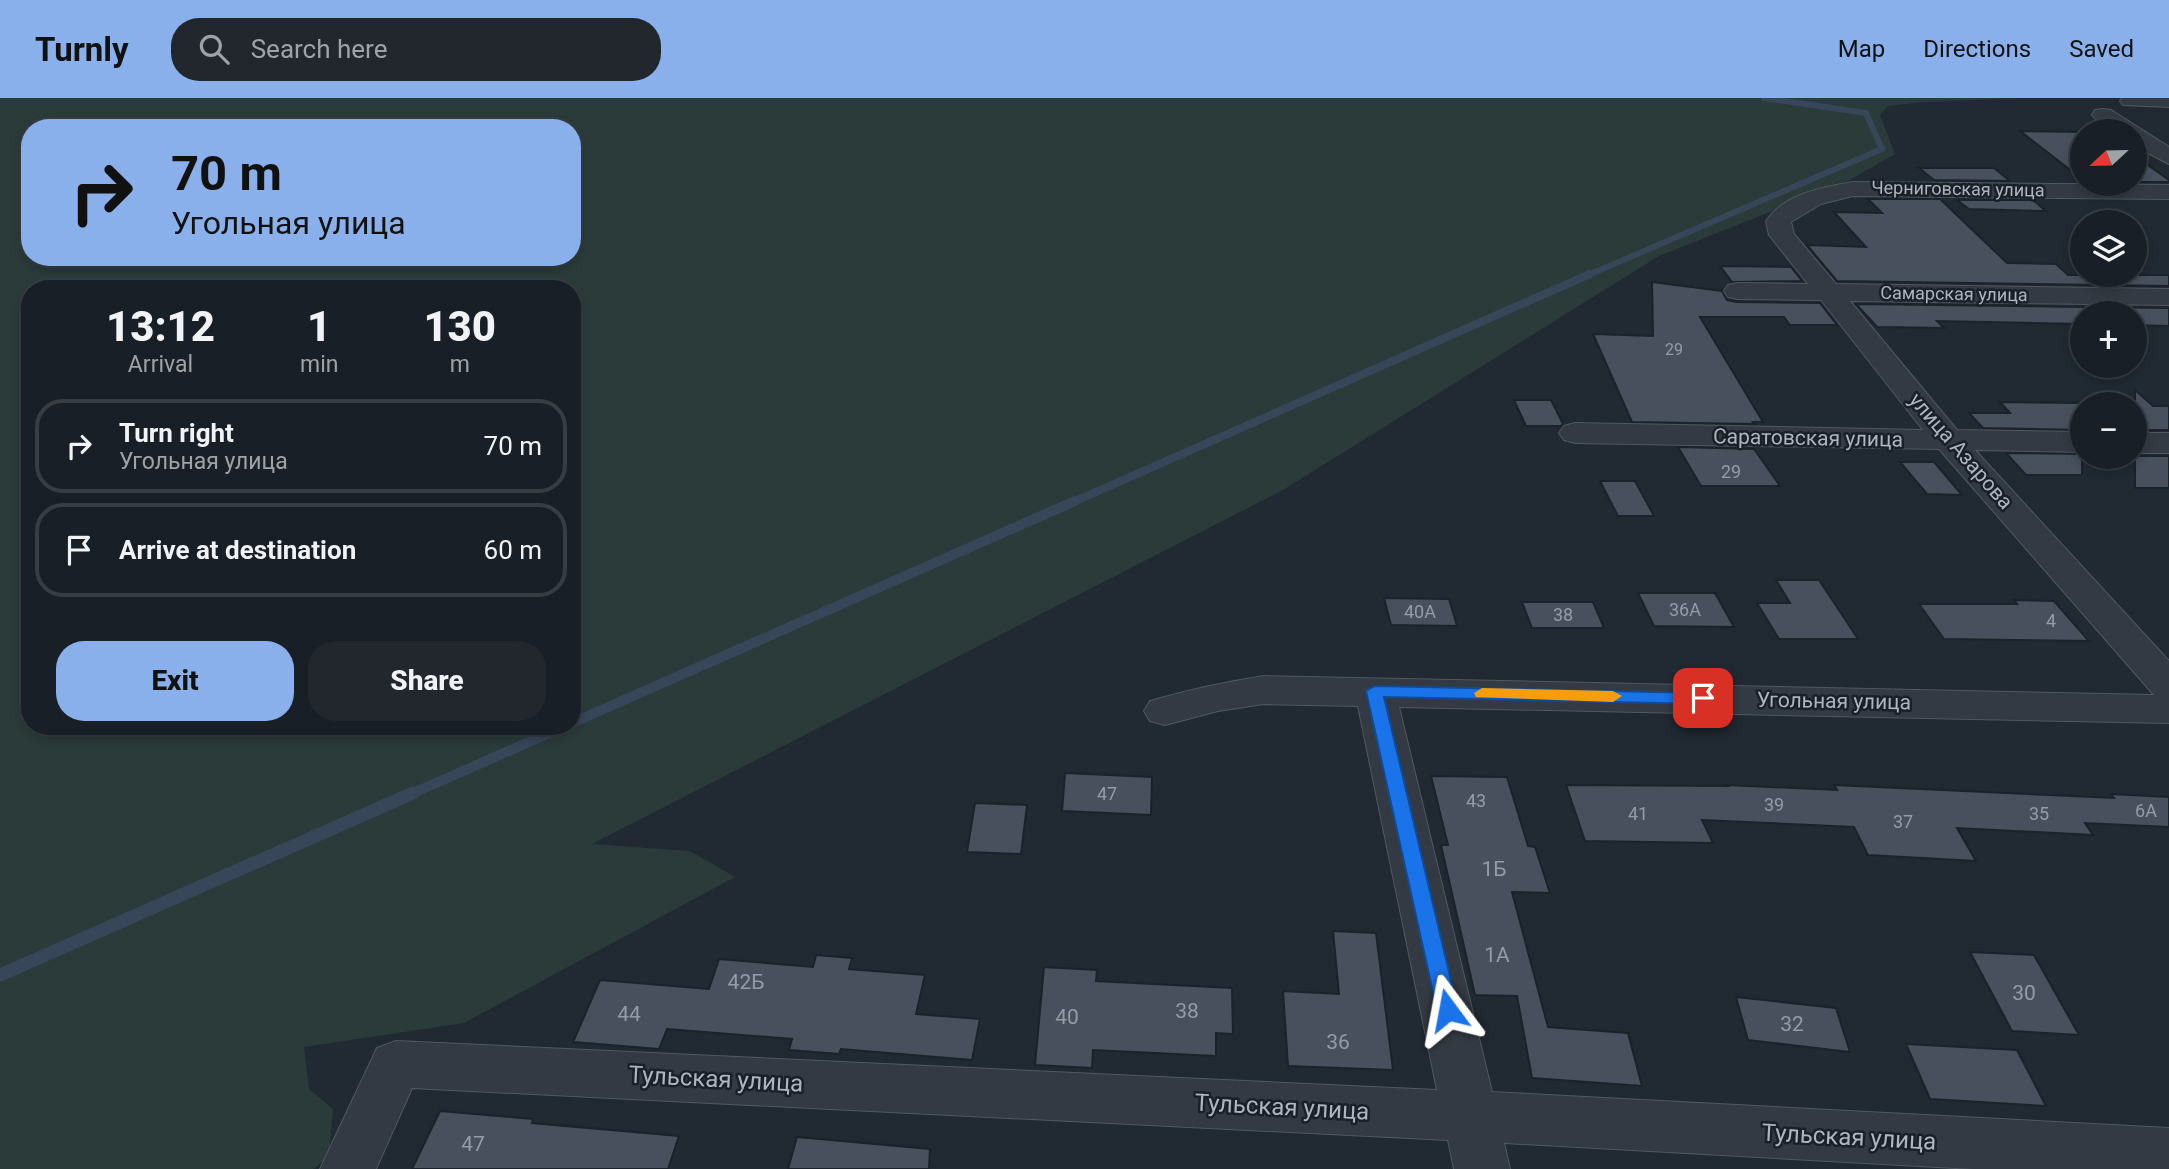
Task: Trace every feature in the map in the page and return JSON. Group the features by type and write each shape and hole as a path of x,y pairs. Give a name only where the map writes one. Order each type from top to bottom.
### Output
{"street":[{"path":"2130,101 2169,101"},
{"path":"2103,116 2108,119"},
{"path":"2147,143 2169,157"},
{"name":"Черниговская улица","path":"1791,208 1833,192 1877,187 2169,192"},
{"name":"улица Азарова","path":"1791,208 1777,221 1783,235 1828,292 1948,440 2169,686"},
{"name":"Самарская улица","path":"1738,291 2169,297"},
{"name":"Саратовская улица","path":"1575,433 2070,442"},
{"path":"2147,443 2169,443"},
{"name":"Угольная улица","path":"1165,711 1218,697 1264,690 2169,709"},
{"path":"1375,691 1482,1169"},
{"name":"Тульская улица","path":"348,1169 396,1064 1472,1116 2169,1154"}],"shaded area":[{"path":"0,98 2021,98 1888,106 1880,115 1895,154 1848,181 1659,256 1283,490 592,844 690,851 735,877 464,1023 304,1047 309,1089 333,1109 329,1155 314,1169 0,1169"}],"building":[{"path":"2020,131 2070,132 2070,170"},
{"path":"2147,164 2169,180 2147,182"},
{"path":"1919,168 1994,168 2010,181 1934,180"},
{"path":"1868,199 1940,199 2007,263 2056,264 2070,275 2070,285 1837,281 1807,245 1866,247 1834,212 1882,213"},
{"path":"1957,200 2033,200 2046,211 1969,209"},
{"path":"1720,266 1791,267 1802,281 1732,282"},
{"path":"2147,275 2169,275 2169,286 2147,286"},
{"path":"1652,282 1722,291 1727,300 1737,302 1820,303 1837,325 1790,325 1784,317 1700,317 1763,422 1632,422 1593,334 1653,336"},
{"path":"1856,304 2070,307 2070,324 1937,321 1944,328 1877,327"},
{"path":"2147,308 2169,308 2169,326 2147,325"},
{"path":"1514,400 1551,400 1563,424 1526,426"},
{"path":"2147,401 2153,406 2169,406 2169,430 2147,430"},
{"path":"2000,402 2070,403 2070,430 1983,428 1969,413 2010,413"},
{"path":"1678,447 1754,449 1780,486 1701,486"},
{"path":"2006,453 2070,454 2070,469 2082,469 2082,475 2026,475"},
{"path":"2147,456 2169,456 2169,488 2135,488 2135,469 2147,469"},
{"path":"1900,462 1934,462 1962,495 1927,494"},
{"path":"1600,481 1635,481 1654,516 1618,516"},
{"path":"1776,580 1819,580 1858,639 1779,639 1757,603 1790,603"},
{"path":"1638,593 1715,593 1734,627 1654,626"},
{"path":"1384,598 1449,599 1457,626 1391,625"},
{"path":"2014,600 2054,601 2089,641 1944,639 1919,604 2017,604"},
{"path":"1522,602 1593,602 1604,628 1532,628"},
{"path":"1065,773 1152,777 1151,815 1062,811"},
{"path":"1431,776 1507,777 1528,846 1535,847 1550,893 1512,892 1548,1027 1628,1033 1642,1086 1532,1078 1517,996 1475,995 1441,845 1448,845"},
{"path":"1566,785 1727,785 1837,790 1834,785 2114,798 2111,794 2169,797 2169,827 2085,823 2093,835 1957,828 1976,861 1868,855 1854,827 1702,820 1713,843 1585,841"},
{"path":"975,803 1027,805 1021,854 967,852"},
{"path":"1333,931 1376,933 1393,1070 1288,1066 1283,991 1339,994"},
{"path":"1970,952 2034,955 2079,1035 2012,1031"},
{"path":"816,955 852,958 849,969 925,975 916,1014 980,1019 972,1060 841,1049 839,1054 789,1050 792,1039 667,1029 659,1049 573,1042 600,980 709,989 719,959 813,967"},
{"path":"1044,967 1097,970 1096,981 1232,988 1233,1034 1216,1033 1216,1056 1093,1050 1092,1068 1035,1065"},
{"path":"1736,997 1836,1008 1850,1052 1748,1040"},
{"path":"1906,1044 2017,1050 2046,1106 1930,1099"},
{"path":"440,1111 533,1119 532,1123 679,1136 668,1169 412,1169"},
{"path":"797,1137 930,1149 929,1169 788,1169"}],"waterway":[{"path":"1586,276 1882,149 1866,113 1764,98"},
{"path":"1071,503 1590,274"},
{"path":"581,719 1075,501"},
{"path":"409,795 545,735"},
{"path":"0,975 413,793"}],"slow traffic":[{"path":"1482,693 1613,696"}],"route":[{"path":"1448,1010 1375,691 1703,698"}]}
